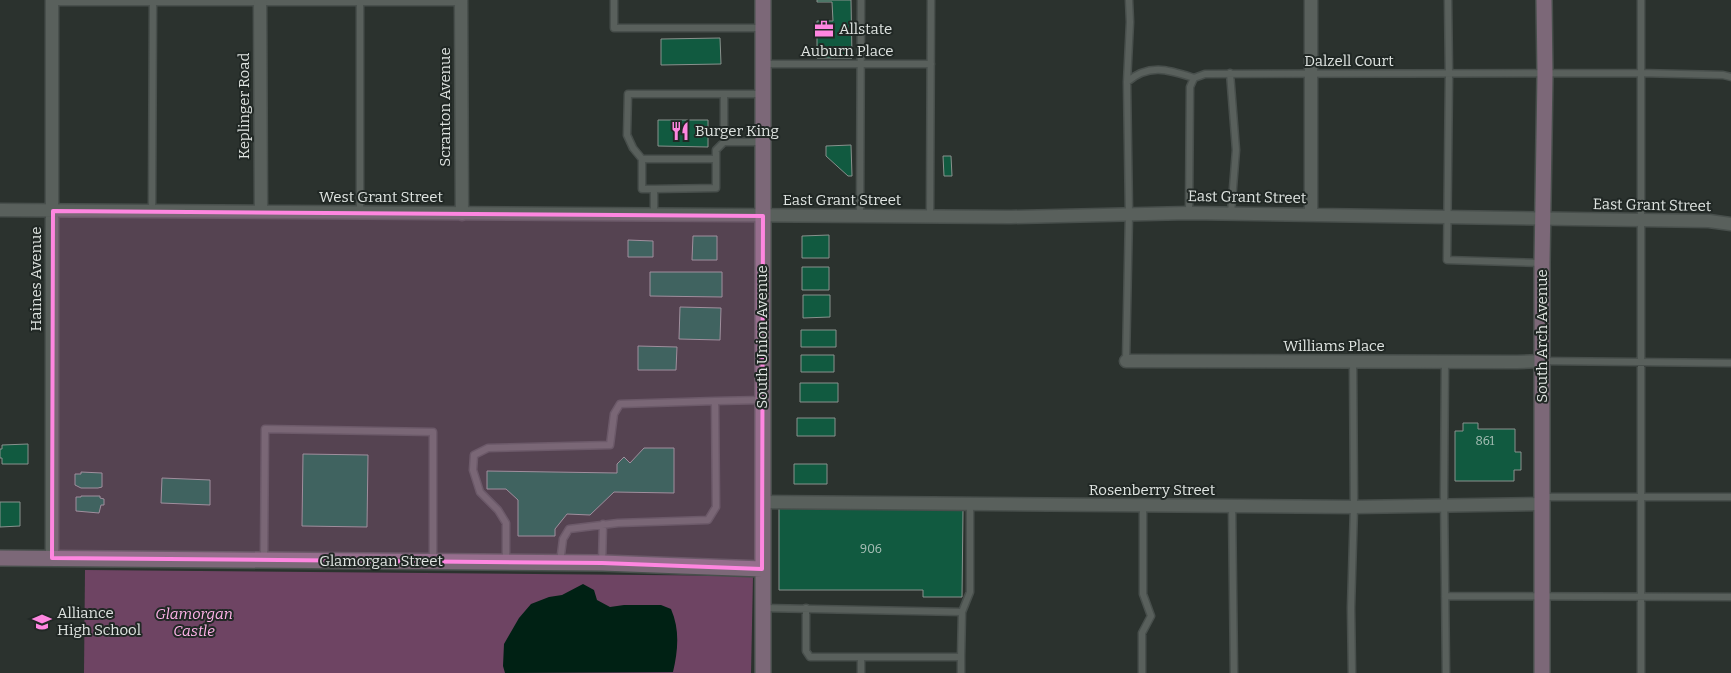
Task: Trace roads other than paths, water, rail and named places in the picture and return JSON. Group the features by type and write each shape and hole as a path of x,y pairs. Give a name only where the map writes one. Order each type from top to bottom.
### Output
{"street":[{"name":"South Union Avenue","path":"763,0 763,673"},
{"path":"1311,0 1311,214"},
{"name":"South Arch Avenue","path":"1542,673 1544,0"},
{"name":"Haines Avenue","path":"52,1 52,558"},
{"name":"Keplinger Road","path":"260,1 261,212"},
{"name":"Scranton Avenue","path":"461,1 462,214"},
{"name":"West Grant Street","path":"0,210 763,216"},
{"name":"East Grant Street","path":"763,216 1011,217 1189,213 1311,214 1709,221 1731,224"},
{"name":"Williams Place","path":"1126,361 1542,361"},
{"name":"Rosenberry Street","path":"762,502 1354,507 1542,500"},
{"name":"Glamorgan Street","path":"0,558 560,562 762,568"}],"lane":[{"path":"614,0 614,28 763,28"},
{"path":"860,217 861,0"},
{"path":"930,217 931,0"},
{"path":"1126,361 1129,214 1127,82 1130,22 1129,0"},
{"path":"1448,0 1447,260 1542,263"},
{"path":"1641,0 1641,673"},
{"path":"52,1 461,1"},
{"path":"152,211 153,1"},
{"path":"360,1 360,213"},
{"name":"Auburn Place","path":"763,64 931,64"},
{"path":"1127,82 1138,73 1152,70 1170,70 1194,78 1190,87 1189,213"},
{"path":"1230,73 1236,150 1231,214"},
{"name":"Dalzell Court","path":"1194,78 1205,74 1230,73 1640,73 1723,75 1731,77"},
{"path":"763,94 628,94 627,135 642,159 642,189 716,188 716,150 724,142 763,142"},
{"path":"724,94 724,142"},
{"path":"642,159 716,159"},
{"path":"654,189 654,215"},
{"path":"1542,361 1731,363"},
{"path":"1352,673 1353,362"},
{"path":"1445,362 1446,673"},
{"path":"506,562 506,523 498,510 480,492 473,470 474,455 488,448 610,445 614,414 620,404 762,400"},
{"path":"560,562 564,539 569,528 603,524 708,520 716,507 715,401"},
{"path":"264,560 265,429 433,432 433,561"},
{"path":"1542,500 1731,497"},
{"path":"961,673 962,612 970,592 970,505"},
{"path":"1142,673 1142,633 1151,616 1142,594 1143,506"},
{"path":"1232,506 1234,673"},
{"path":"602,563 603,524"},
{"path":"1446,596 1731,597"},
{"path":"763,608 962,612"},
{"path":"806,608 806,651 810,657 961,657"},
{"path":"861,657 861,673"}],"place":[{"name":"Allstate","path":"824,29"},
{"name":"Burger King","path":"680,131"},
{"name":"Alliance High School","path":"42,622"}],"park label":[{"name":"Glamorgan Castle","path":"194,622"}]}
